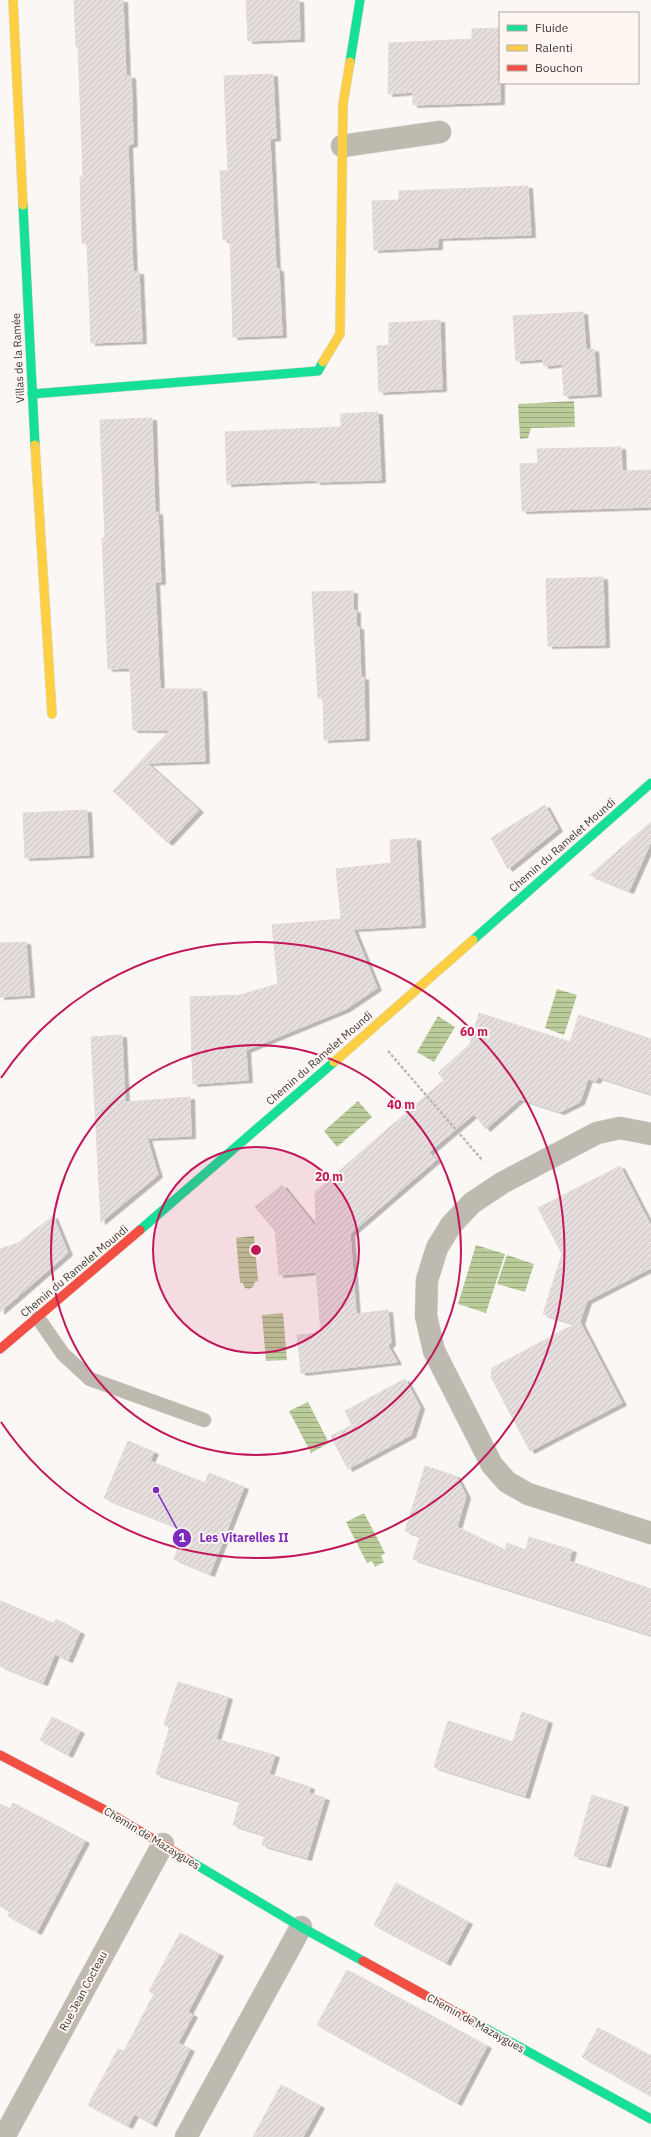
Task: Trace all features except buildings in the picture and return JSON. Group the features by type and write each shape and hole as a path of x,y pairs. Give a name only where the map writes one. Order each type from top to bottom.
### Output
{"street":[{"name":"Villas de la Ramée","path":"13,0 32,394 52,714"},
{"path":"32,394 318,371 340,334 343,104 360,0"},
{"path":"342,146 440,132"},
{"name":"Chemin du Ramelet Moundi","path":"0,1349 38,1318 370,1030 651,783"},
{"path":"651,1134 620,1128 597,1133 502,1183 472,1203 451,1225 437,1248 427,1280 426,1294 426,1316 434,1351 492,1465 507,1482 528,1494 651,1533"},
{"name":"Chemin de Mazaygues","path":"0,1754 103,1809 301,1927 651,2119"},
{"name":"Rue Jean Cocteau","path":"4,2137 162,1844"},
{"path":"186,2137 301,1927"}],"lane":[{"path":"38,1318 63,1354 90,1379 204,1420"}],"path":[{"path":"370,1030 502,1183"}],"shaded area":[{"path":"574,401 575,427 531,428 528,438 520,439 518,404"},
{"path":"557,989 577,995 564,1035 545,1028"},
{"path":"438,1016 455,1027 434,1062 417,1052"},
{"path":"358,1101 372,1117 337,1147 324,1131"},
{"path":"254,1236 258,1281 255,1282 253,1287 249,1289 245,1288 242,1282 240,1283 236,1238"},
{"path":"476,1245 505,1254 486,1313 458,1304"},
{"path":"507,1255 534,1264 525,1292 497,1284"},
{"path":"283,1313 287,1360 266,1361 262,1315"},
{"path":"308,1402 329,1443 311,1453 289,1411"},
{"path":"364,1513 385,1553 381,1556 384,1562 375,1567 372,1561 367,1563 346,1522"}],"traffic: fast":[{"path":"350,62 360,0"},
{"path":"23,205 35,445"},
{"path":"32,394 318,371 323,362"},
{"path":"473,940 651,783"},
{"path":"140,1230 334,1062"},
{"path":"190,1861 301,1927 363,1961"},
{"path":"472,2021 651,2119"}],"traffic: slow":[{"path":"13,0 23,205"},
{"path":"323,362 340,334 343,104 350,62"},
{"path":"35,445 52,714"},
{"path":"334,1062 473,940"}],"traffic: jam":[{"path":"0,1349 140,1230"},
{"path":"0,1755 103,1809 190,1861"},
{"path":"363,1961 472,2021"}],"place":[{"name":"Les Vitarelles II","path":"156,1490"}]}
